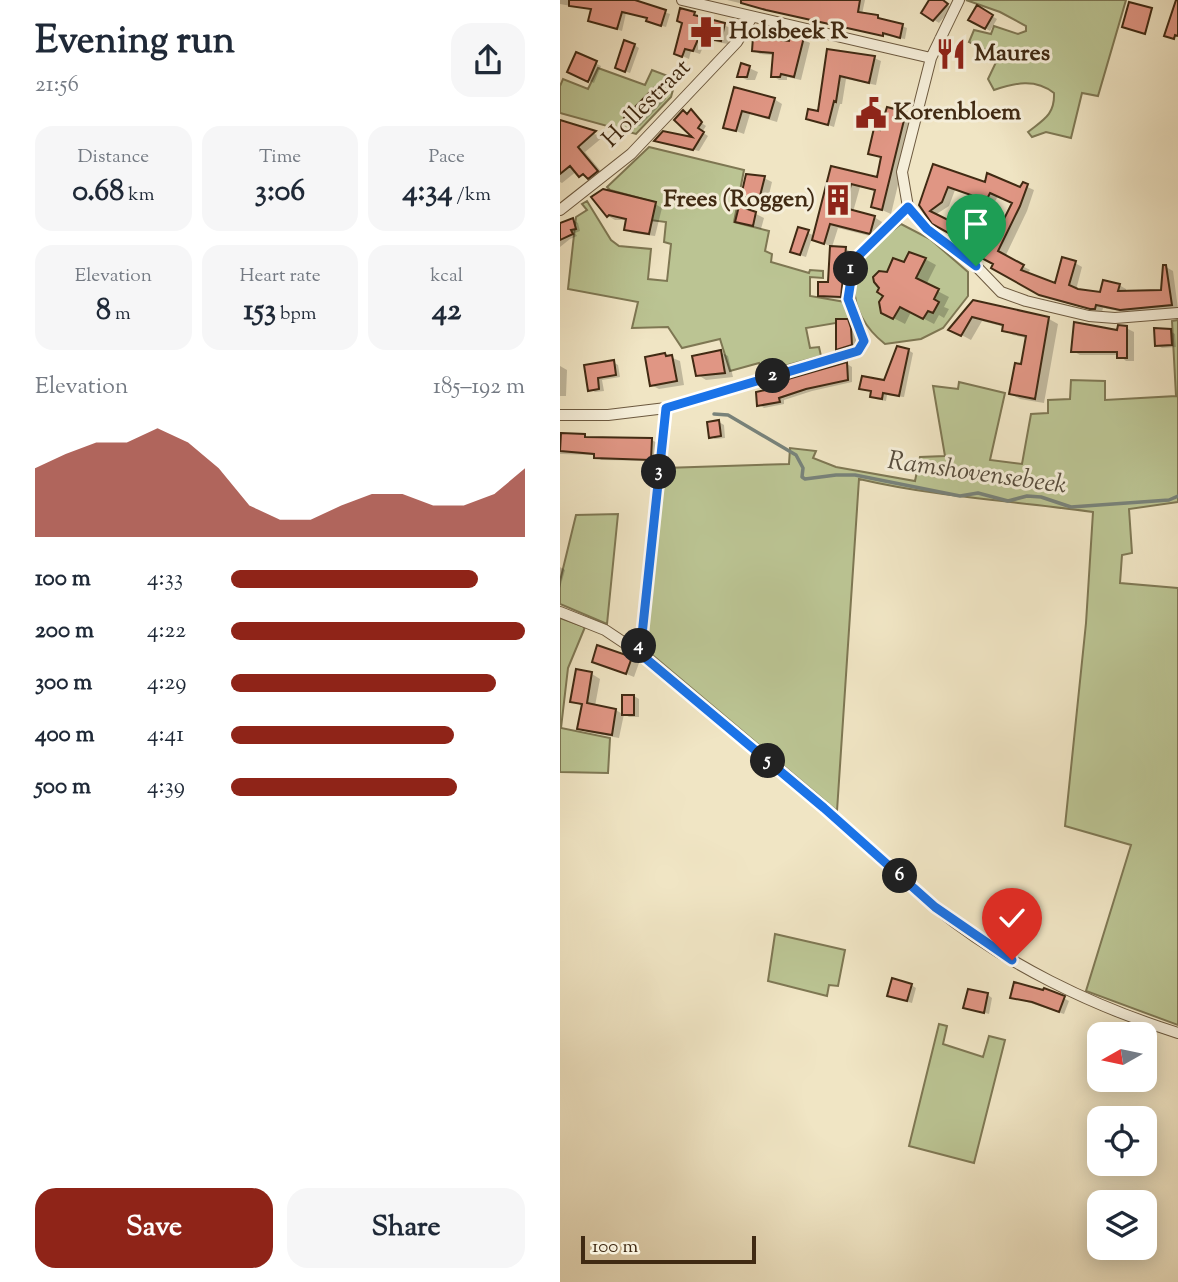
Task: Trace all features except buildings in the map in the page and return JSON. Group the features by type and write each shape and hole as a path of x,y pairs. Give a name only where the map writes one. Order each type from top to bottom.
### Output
{"street":[{"path":"682,0 931,58"},
{"path":"959,0 931,58 902,172 908,207 927,229 976,266 1001,292 1026,301 1089,316 1115,318 1178,313"},
{"name":"Hollestraat","path":"560,210 631,154 737,42 752,17"},
{"path":"560,415 608,415 666,408 858,351 864,341 848,299 854,260 908,207"},
{"path":"638,652 666,408"},
{"path":"560,612 605,631 638,652 964,929 1046,979 1111,1008 1178,1033"}],"green space":[{"path":"966,0 1126,0 1098,96 1082,93 1071,138 1046,132 1032,137 1028,132 1050,112 1054,93 1047,88 1025,83 994,90 988,79 999,56 969,42 974,30 991,34 994,26 1018,34 1026,31 1026,26 1000,12"},
{"path":"598,68 645,85 652,70 676,79 671,97 636,134 560,113 560,86 563,79 588,89"},
{"path":"649,147 744,170 734,222 769,231 765,251 772,254 771,262 809,273 810,270 823,271 823,278 810,277 810,296 845,302 851,319 836,319 836,323 806,328 810,348 819,347 821,356 762,372 759,363 730,371 720,339 682,348 668,327 632,328 638,302 568,289 576,217 587,210 582,204 587,201 611,240 619,246 651,249 648,279 667,281 671,244 664,242 666,222 650,220 654,202 607,187"},
{"path":"901,224 930,239 968,272 968,296 943,328 921,339 885,344 872,332 858,309 855,272 866,254"},
{"path":"1178,320 1178,502 1129,509 1132,553 1122,555 1120,583 1178,588 1178,1025 1086,991 1131,845 1065,826 1086,623 1093,512 946,494 859,479 837,811 644,648 664,468 789,464 790,448 816,451 813,458 836,467 915,481 920,457 945,456 933,386 958,389 959,382 1005,393 990,460 1022,464 1031,414 1048,413 1048,400 1070,399 1071,380 1105,381 1105,400 1176,396 1172,321"},
{"path":"618,514 607,624 560,604 560,581 576,515"},
{"path":"560,618 585,627 568,668 561,728 610,738 608,773 560,772"},
{"path":"775,934 845,950 838,986 829,985 827,996 768,981"},
{"path":"939,1024 947,1026 943,1044 983,1057 989,1036 1005,1040 974,1163 909,1146"}],"waterway":[{"name":"Ramshovensebeek","path":"714,414 728,415 796,455 803,468 802,477 805,479 855,475 960,496 978,493 1008,501 1027,496 1041,497 1071,507 1169,500 1178,496"}],"place":[{"name":"Holsbeek R","path":"706,32"},
{"name":"Maures","path":"951,54"},
{"name":"Korenbloem","path":"871,113"},
{"name":"Frees (Roggen)","path":"838,200"}],"route":[{"path":"976,266 927,229 908,207 854,260 848,299 864,341 858,351 666,408 638,652 824,808 935,907 1012,960"}]}
